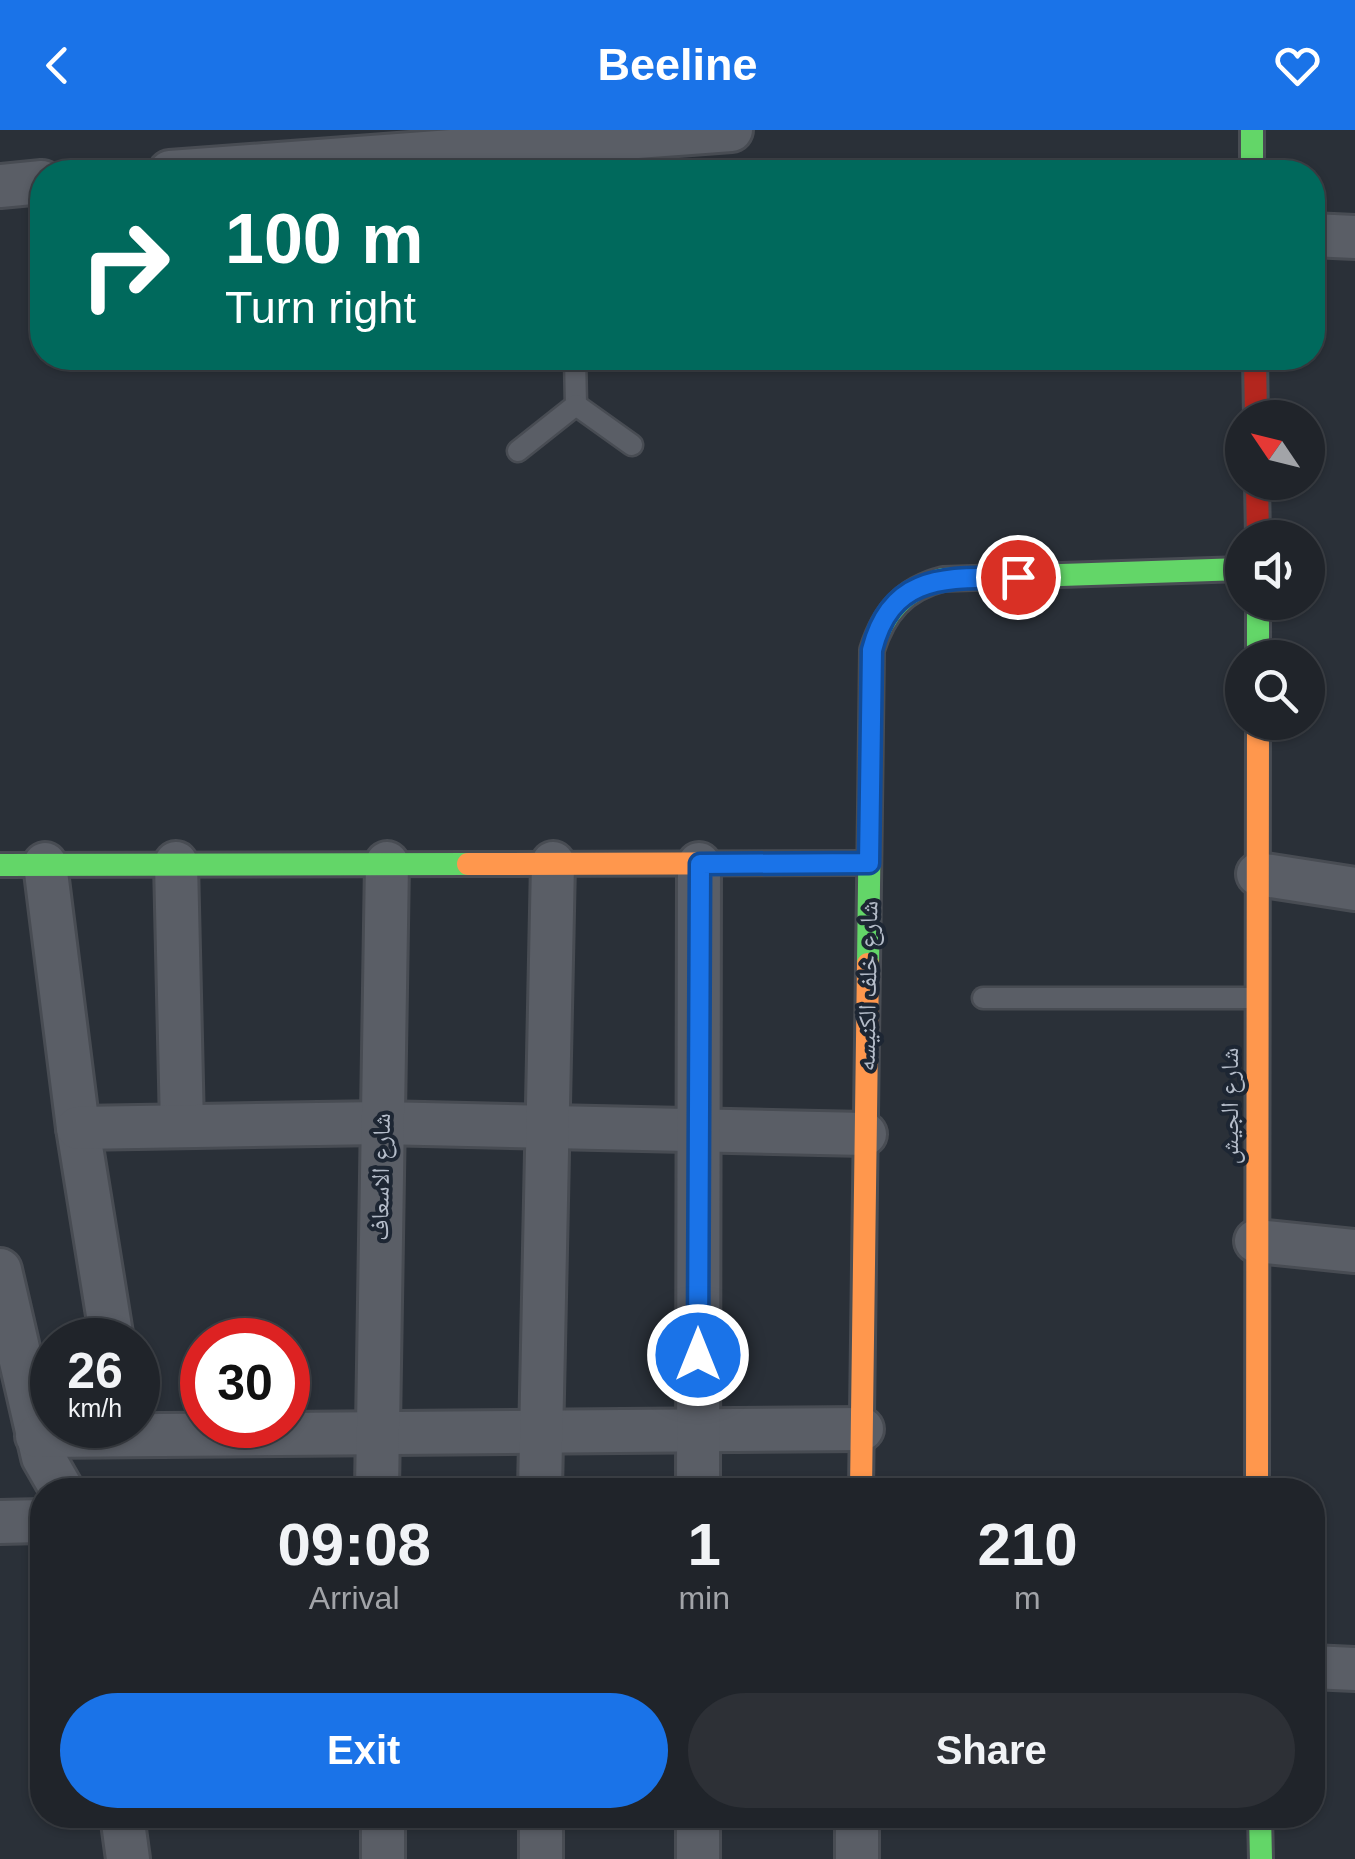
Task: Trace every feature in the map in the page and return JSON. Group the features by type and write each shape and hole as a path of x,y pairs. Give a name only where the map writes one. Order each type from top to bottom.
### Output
{"street":[{"path":"377,160 567,149 732,130"},
{"path":"1252,130 1252,160"},
{"path":"0,186 30,183"},
{"path":"1325,236 1355,237"},
{"path":"1254,370 1255,400"},
{"name":"شارع خلف الكنيسه","path":"861,1478 872,650 877,630 898,599 912,589 943,579 1225,570"},
{"name":"شارع الجيش","path":"1257,1478 1258,740"},
{"path":"176,863 182,1126"},
{"name":"شارع الاسعاف","path":"377,1478 387,863"},
{"path":"540,1478 553,863"},
{"path":"0,865 869,863"},
{"path":"45,864 78,1128 108,1318"},
{"path":"698,1478 700,864"},
{"path":"1258,874 1355,889"},
{"path":"78,1128 547,1124 865,1134"},
{"path":"1256,1242 1355,1251"},
{"path":"0,1270 30,1405"},
{"path":"160,1430 376,1433 862,1429"},
{"path":"41,1448 55,1478"},
{"path":"0,1522 30,1522"},
{"path":"1325,1667 1355,1669"},
{"path":"124,1828 128,1859"},
{"path":"382,1828 383,1859"},
{"path":"541,1828 541,1859"},
{"path":"698,1828 698,1859"},
{"path":"857,1828 857,1859"},
{"path":"1260,1828 1261,1859"}],"lane":[{"path":"575,370 576,405"},
{"path":"576,405 632,445"},
{"path":"518,451 576,405"},
{"path":"983,998 1257,998"}],"traffic: fast":[{"path":"1252,130 1252,160"},
{"path":"868,964 872,650 897,604 917,589 943,579 1225,570"},
{"path":"1258,620 1258,640"},
{"path":"0,865 468,864"},
{"path":"1260,1828 1261,1859"}],"traffic: slow":[{"path":"1257,1478 1258,740"},
{"path":"468,864 869,863"},
{"path":"861,1478 868,964"}],"traffic: jam":[{"path":"1255,370 1256,400"},
{"path":"1257,500 1258,520"}],"route":[{"path":"698,1355 700,864 869,863 872,650 877,630 898,599 927,582 1018,577"}]}
